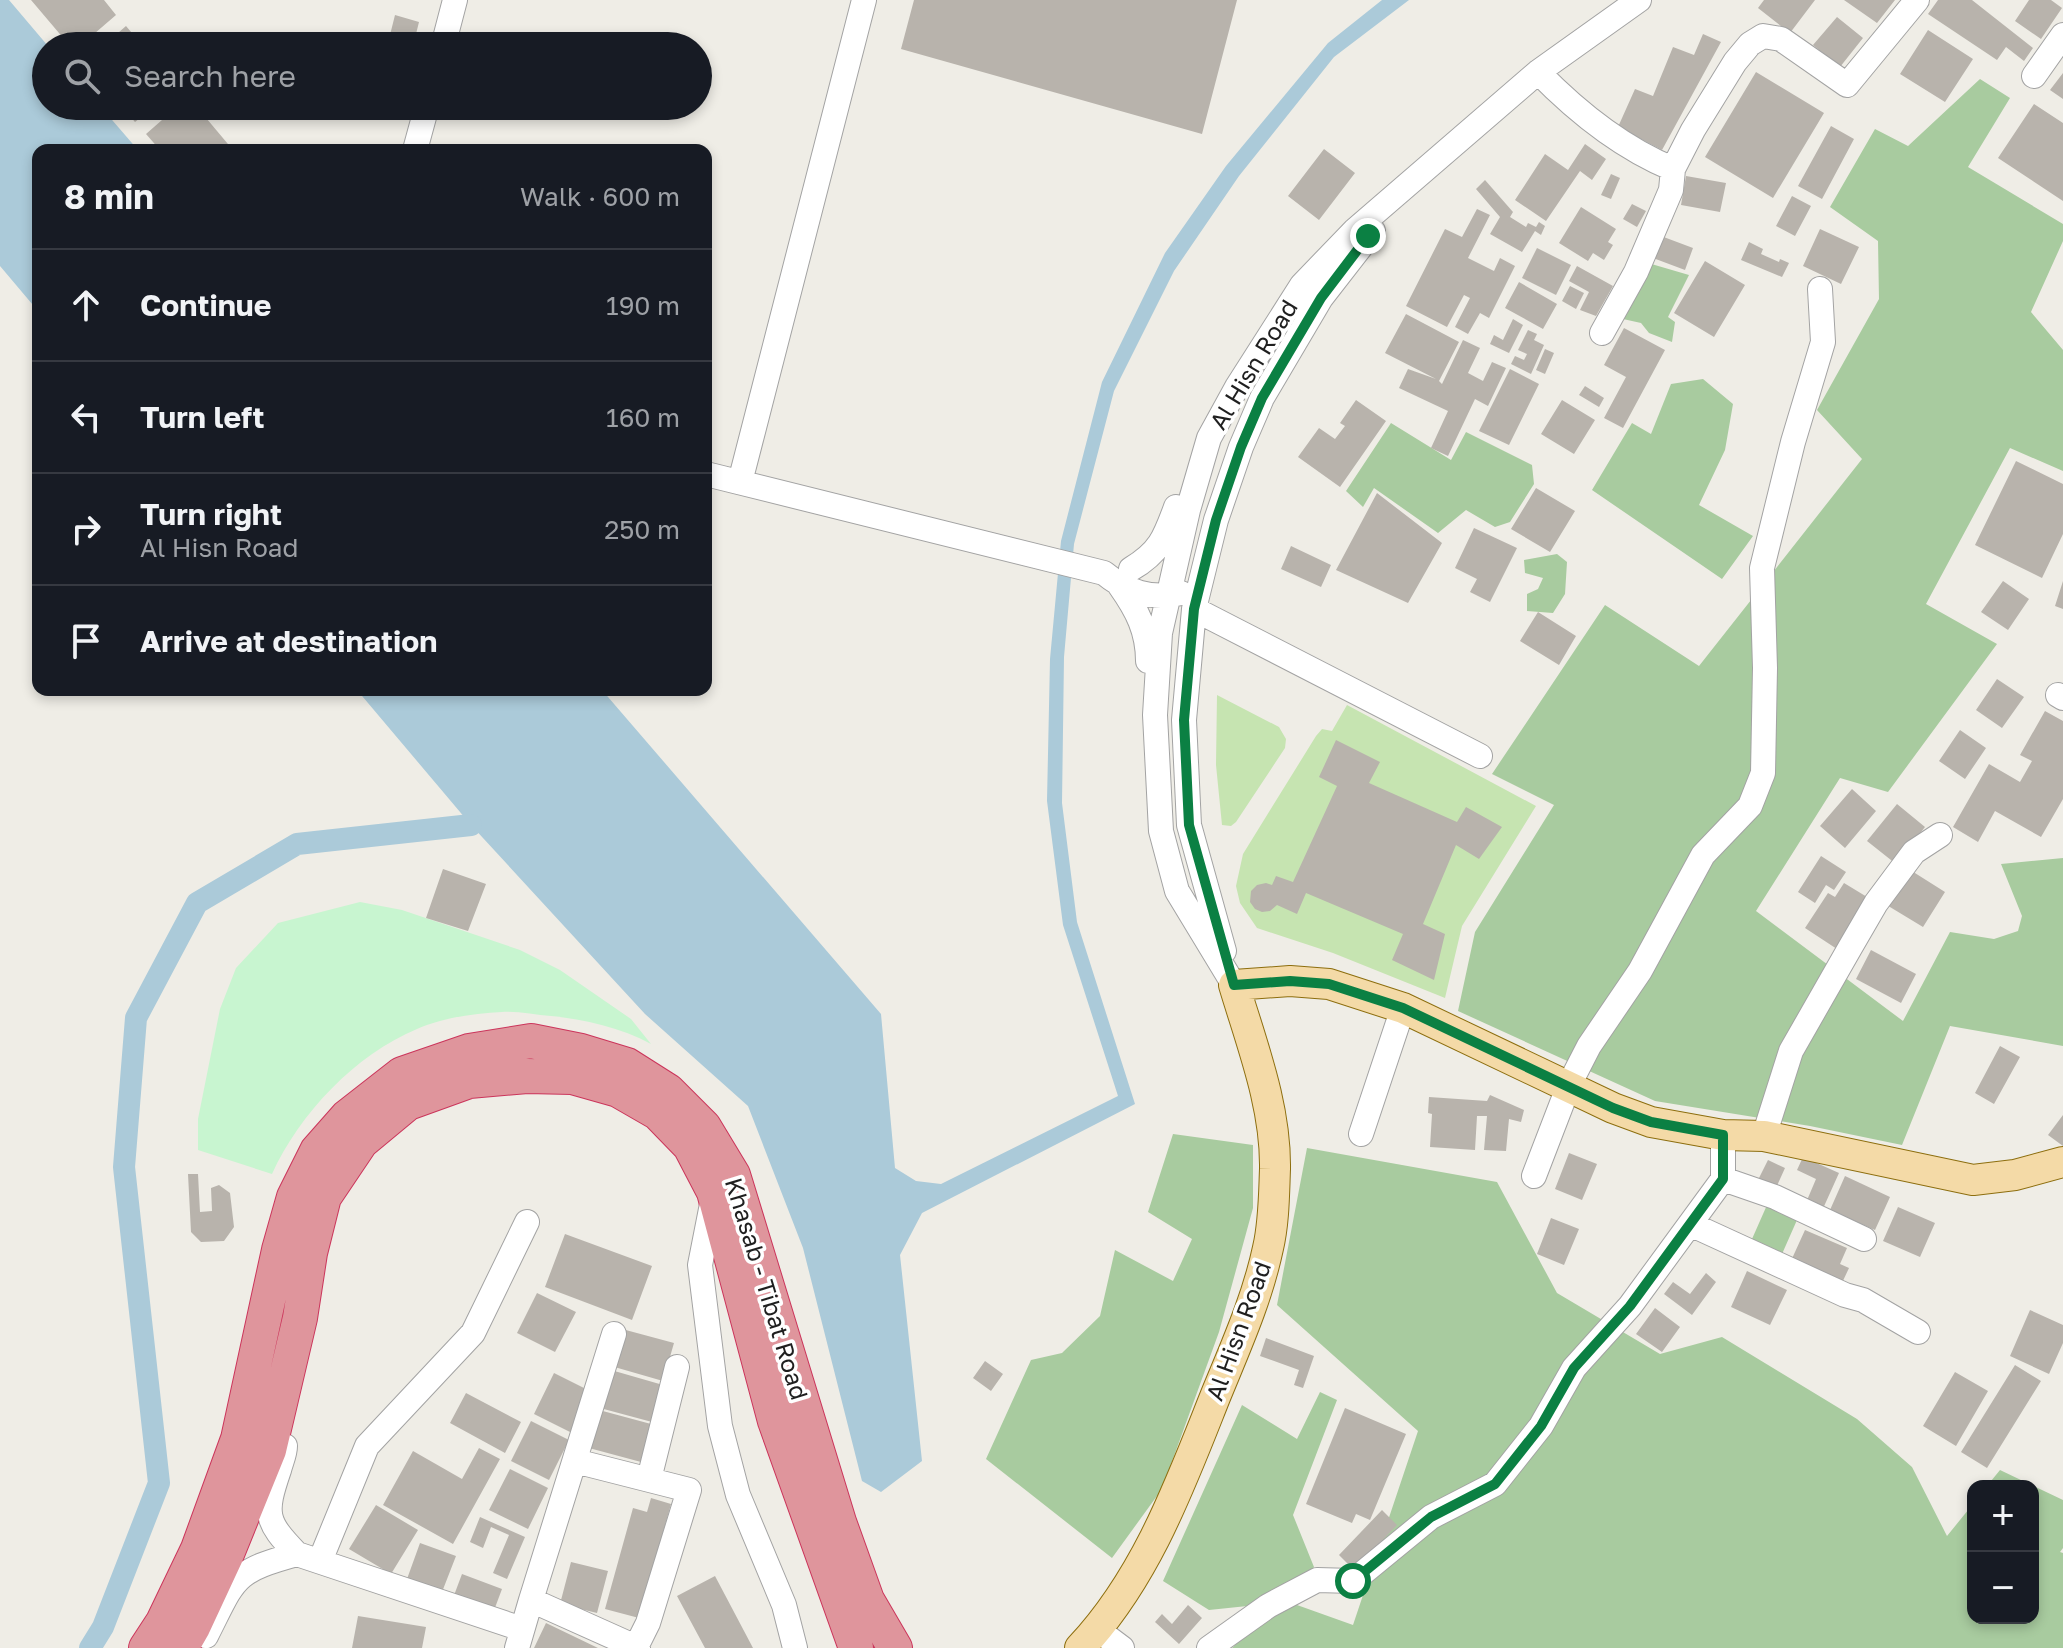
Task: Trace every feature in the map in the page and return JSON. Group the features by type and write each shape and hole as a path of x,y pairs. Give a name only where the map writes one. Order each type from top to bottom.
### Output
{"highway":[{"name":"Khasab - Tibat Road","path":"146,1648 163,1622 198,1549 238,1439 279,1250 294,1197 317,1151 347,1117 402,1074 469,1051 531,1041 581,1051 627,1065 668,1091 704,1127 733,1175 839,1522 867,1600 895,1648"},
{"name":"Khasab - Tibat Road","path":"181,1648 226,1556 269,1450 324,1197 361,1142 408,1103 469,1081 527,1076 572,1077 618,1090 658,1113 690,1146 714,1192 775,1421 856,1648"}],"main road":[{"path":"1234,985 1290,981 1329,984 1403,1008 1613,1108 1651,1122 1723,1135 1764,1136 1973,1180 2015,1175 2063,1162"},
{"name":"Al Hisn Road","path":"1089,1639 1146,1557 1181,1483 1255,1300 1269,1245 1275,1167 1271,1119 1264,1083 1234,985"}],"street":[{"path":"447,32 455,0"},
{"path":"740,482 864,0"},
{"path":"1456,140 1538,72 1639,0"},
{"path":"1602,333 1636,272 1671,190 1673,169 1727,75 1750,44 1763,36 1781,39 1847,85 1917,0"},
{"path":"2034,76 2063,35"},
{"path":"1538,72 1562,96 1611,134 1647,158 1673,169"},
{"path":"417,144 423,120"},
{"name":"Al Hisn Road","path":"1234,985 1177,891 1161,831 1155,715 1160,633 1177,596 1209,438 1237,387 1302,285 1355,230 1456,140"},
{"name":"Al Hisn Road","path":"1177,596 1203,581 1216,520 1241,447 1262,398 1321,298 1368,236 1456,140"},
{"path":"1534,1176 1569,1085 1589,1046 1640,971 1703,855 1750,806 1763,773 1765,668 1762,568 1793,442 1823,342 1820,289"},
{"path":"1110,574 1150,558 1162,543 1194,455 1209,438"},
{"path":"712,475 1110,574 1158,577 1177,596 1480,756"},
{"path":"1110,574 1136,609 1148,644 1147,710 1161,831"},
{"name":"Al Hisn Road","path":"1177,596 1190,637 1184,720 1189,825 1234,985"},
{"path":"1764,1136 1791,1051 1857,935 1876,903 1914,852 1940,835"},
{"path":"1361,1134 1403,1008"},
{"path":"1209,1648 1268,1606 1317,1580 1353,1581 1431,1517 1495,1484 1541,1426 1574,1368 1630,1306 1723,1179 1723,1135"},
{"path":"1723,1179 1775,1197 1864,1239"},
{"path":"714,1192 700,1265 720,1426 738,1495 784,1605 795,1648"},
{"path":"309,1558 367,1446 473,1333 527,1222"},
{"path":"1690,1224 1845,1295 1863,1300 1918,1332"},
{"path":"284,1386 285,1451 269,1500 270,1518 277,1533 309,1558 519,1639 614,1334"},
{"path":"649,1479 677,1367"},
{"path":"531,1600 637,1647 648,1623 689,1490 575,1461"},
{"path":"199,1648 232,1584 245,1572 262,1564 309,1558"},
{"path":"1089,1639 1122,1648"}],"green space":[{"path":"1980,79 2010,98 1968,167 2063,224 2063,241 2031,312 2063,350 2063,471 2010,448 1926,604 1997,644 1888,792 1840,778 1756,911 1903,1021 1950,932 1994,939 2018,931 2022,916 2001,864 2063,858 2063,1046 1950,1026 1902,1145 1810,1126 1655,1101 1458,1011 1475,932 1554,805 1492,774 1605,605 1699,666 1862,459 1817,410 1879,299 1878,241 1830,207 1875,129 1908,146"},
{"path":"1648,263 1689,275 1668,317 1675,322 1672,342 1649,333 1641,323 1623,319"},
{"path":"1703,379 1733,404 1725,450 1699,505 1753,536 1722,579 1592,490 1632,423 1651,434 1671,384"},
{"path":"1391,423 1451,460 1466,432 1532,465 1534,484 1510,522 1495,527 1466,510 1438,533 1374,488 1363,507 1346,491"},
{"path":"1557,554 1567,562 1565,594 1553,613 1527,611 1527,594 1538,589 1543,578 1525,573 1524,560"},
{"path":"1217,695 1279,727 1286,739 1285,748 1231,826 1222,825 1216,765"},
{"path":"1347,705 1536,806 1462,926 1445,998 1333,953 1257,928 1240,903 1236,886 1243,854 1316,736 1322,729 1332,731"},
{"path":"360,902 402,910 520,950 560,970 631,1019 651,1044 615,1029 564,1017 508,1012 448,1019 394,1040 351,1070 298,1129 272,1174 198,1150 198,1119 220,1009 236,968 278,923"},
{"path":"1173,1134 1253,1145 1253,1208 1219,1332 1162,1489 1112,1558 986,1459 1031,1360 1062,1353 1100,1316 1115,1250 1173,1281 1192,1239 1148,1212"},
{"path":"1307,1148 1497,1182 1557,1293 1660,1354 1722,1337 1857,1419 1912,1467 1947,1536 1967,1511 1967,1624 2039,1624 2039,1489 2063,1500 2063,1548 2060,1552 2063,1553 2063,1648 1232,1648 1283,1600 1353,1625 1418,1431 1277,1305"},
{"path":"1767,1205 1797,1220 1782,1254 1752,1239"},
{"path":"1320,1392 1337,1400 1293,1515 1314,1567 1297,1593 1257,1605 1209,1610 1163,1581 1242,1405 1297,1439"},
{"path":"2000,1470 2021,1480 1992,1480"}],"water":[{"path":"0,0 9,0 36,32 32,32 32,120 112,120 133,144 32,144 32,304 0,266"},
{"path":"1382,0 1409,0 1334,57 1239,176 1174,271 1114,391 1074,544 1064,657 1062,803 1077,922 1135,1104 922,1213 900,1255 922,1461 881,1492 862,1481 803,1248 748,1106 645,1014 471,825 362,696 607,696 881,1014 895,1168 916,1181 941,1184 1118,1096 1063,925 1047,801 1050,659 1061,541 1102,382 1165,253 1226,166 1328,43"}],"building":[{"path":"31,0 104,0 116,15 96,32 58,32"},
{"path":"914,0 1237,0 1202,134 901,49"},
{"path":"1764,0 1815,0 1790,33 1758,8"},
{"path":"1844,0 1895,0 1877,23"},
{"path":"1938,0 1972,0 2033,48 2024,61 2006,47 1997,60 1928,14"},
{"path":"2029,0 2051,0 2062,8 2041,39 2015,21"},
{"path":"395,15 419,22 416,32 391,32"},
{"path":"1837,17 1863,38 1840,67 1813,45"},
{"path":"1928,30 1973,59 1945,102 1900,74"},
{"path":"1703,34 1721,42 1662,150 1618,127 1635,89 1653,96 1673,47 1694,55"},
{"path":"1756,72 1824,113 1773,198 1705,157"},
{"path":"2063,73 2063,99 2050,90"},
{"path":"2034,104 2063,123 2063,201 1998,158"},
{"path":"162,120 208,120 228,144 155,144 146,134"},
{"path":"1831,126 1854,139 1822,199 1798,186"},
{"path":"1585,144 1606,159 1592,180 1580,171 1546,221 1515,200 1545,154 1568,170"},
{"path":"1324,149 1355,173 1319,220 1288,196"},
{"path":"1611,174 1620,178 1611,199 1601,195"},
{"path":"1686,176 1726,183 1720,212 1681,205"},
{"path":"1485,180 1513,212 1510,217 1526,227 1528,223 1536,227 1539,222 1545,226 1541,235 1535,231 1522,252 1490,234 1500,217 1476,189"},
{"path":"1792,196 1811,206 1795,236 1776,226"},
{"path":"1632,204 1646,211 1637,227 1623,219"},
{"path":"1581,207 1616,229 1608,242 1613,245 1604,260 1593,253 1588,261 1559,243"},
{"path":"1477,209 1490,215 1468,258 1494,271 1500,258 1515,266 1489,318 1480,313 1468,334 1455,327 1470,298 1464,295 1447,327 1406,306 1445,229 1462,237"},
{"path":"1820,229 1859,247 1841,284 1803,266"},
{"path":"1661,236 1693,248 1685,270 1653,258"},
{"path":"1749,242 1763,249 1761,254 1789,263 1782,277 1741,260"},
{"path":"1537,248 1571,265 1556,295 1522,278"},
{"path":"1705,261 1745,285 1714,337 1674,313"},
{"path":"1577,266 1613,286 1596,316 1580,310 1589,292 1569,281"},
{"path":"1519,282 1557,304 1543,329 1505,308"},
{"path":"1570,286 1584,293 1576,309 1562,301"},
{"path":"1406,314 1459,342 1439,381 1442,384 1463,340 1480,348 1468,373 1483,381 1492,362 1506,368 1488,406 1475,399 1448,456 1431,448 1448,411 1399,388 1408,369 1436,379 1385,353"},
{"path":"1513,319 1523,325 1509,353 1490,344 1494,335 1503,340"},
{"path":"1624,328 1665,350 1623,428 1604,418 1626,377 1604,365"},
{"path":"1528,330 1537,334 1534,340 1544,345 1531,374 1511,364 1515,356 1524,360 1527,354 1518,350"},
{"path":"1545,349 1554,353 1545,374 1536,370"},
{"path":"1510,369 1539,384 1509,445 1479,431"},
{"path":"1585,386 1604,398 1599,407 1579,395"},
{"path":"1356,400 1386,421 1340,487 1298,457 1319,428 1335,439 1345,426 1340,423"},
{"path":"1562,400 1595,420 1574,454 1541,434"},
{"path":"2016,461 2063,484 2063,534 2042,578 1975,545"},
{"path":"1536,488 1575,511 1550,552 1511,529"},
{"path":"1377,493 1442,543 1408,603 1336,570"},
{"path":"1474,528 1517,548 1490,602 1470,592 1477,579 1455,568"},
{"path":"1291,546 1331,565 1321,587 1281,569"},
{"path":"2003,581 2029,599 2008,630 1981,612"},
{"path":"2063,581 2063,609 2055,606"},
{"path":"1538,612 1576,636 1559,665 1520,641"},
{"path":"1997,679 2024,697 2002,728 1976,710"},
{"path":"2045,711 2063,721 2063,799 2041,837 1995,811 1978,842 1953,827 1989,764 2020,782 2032,761 2020,755"},
{"path":"1960,730 1986,748 1965,779 1939,761"},
{"path":"1336,740 1380,762 1369,783 1457,822 1466,807 1502,827 1479,859 1456,845 1423,924 1445,934 1434,980 1392,960 1403,934 1306,893 1297,914 1277,905 1270,911 1262,912 1250,902 1251,891 1257,885 1272,885 1276,876 1293,882 1337,786 1319,777"},
{"path":"1852,789 1876,811 1845,848 1820,826"},
{"path":"1897,804 1925,827 1896,864 1867,841"},
{"path":"1821,856 1846,872 1834,890 1826,885 1815,903 1798,892"},
{"path":"1907,868 1945,892 1923,927 1885,904"},
{"path":"443,869 486,884 468,931 426,918"},
{"path":"1844,883 1872,900 1840,951 1805,928 1828,893 1835,897"},
{"path":"1871,950 1916,974 1901,1003 1856,979"},
{"path":"2000,1046 2020,1057 1994,1104 1975,1093"},
{"path":"1490,1095 1524,1110 1521,1122 1509,1119 1506,1151 1484,1150 1487,1116 1477,1116 1475,1150 1430,1147 1432,1114 1428,1113 1429,1097 1487,1101"},
{"path":"2063,1115 2063,1146 2048,1135"},
{"path":"1569,1153 1597,1164 1582,1200 1555,1189"},
{"path":"1803,1157 1839,1173 1821,1213 1805,1205 1816,1179 1797,1170"},
{"path":"1768,1160 1785,1168 1776,1188 1758,1180"},
{"path":"188,1174 198,1174 200,1212 212,1211 211,1188 219,1185 230,1193 234,1227 224,1241 201,1242 191,1232"},
{"path":"1845,1176 1890,1197 1875,1230 1830,1210"},
{"path":"1898,1207 1935,1223 1920,1257 1883,1241"},
{"path":"1551,1218 1579,1229 1564,1265 1537,1254"},
{"path":"1805,1230 1847,1248 1840,1264 1849,1268 1841,1285 1790,1263"},
{"path":"565,1234 652,1266 632,1320 545,1287"},
{"path":"1747,1271 1787,1290 1770,1325 1731,1307"},
{"path":"1706,1273 1716,1282 1692,1315 1664,1294 1673,1282 1690,1294"},
{"path":"537,1293 576,1312 555,1352 517,1333"},
{"path":"1655,1308 1680,1327 1662,1352 1636,1334"},
{"path":"2030,1310 2063,1325 2063,1343 2049,1374 2010,1356"},
{"path":"622,1329 674,1343 663,1381 611,1366"},
{"path":"1266,1338 1314,1356 1303,1388 1294,1385 1299,1370 1260,1356"},
{"path":"985,1361 1003,1374 991,1391 973,1378"},
{"path":"2015,1365 2041,1381 1987,1468 1961,1452"},
{"path":"611,1370 663,1385 652,1422 600,1408"},
{"path":"1955,1372 1988,1391 1956,1446 1923,1426"},
{"path":"554,1373 592,1392 572,1433 534,1414"},
{"path":"466,1393 521,1422 505,1453 450,1423"},
{"path":"1345,1408 1406,1434 1370,1520 1356,1514 1352,1523 1306,1504"},
{"path":"599,1410 651,1424 641,1462 589,1448"},
{"path":"531,1421 569,1440 549,1480 511,1461"},
{"path":"479,1448 500,1459 453,1544 383,1505 413,1451 462,1479"},
{"path":"510,1469 548,1488 528,1529 489,1510"},
{"path":"651,1498 671,1504 639,1618 605,1609 633,1508 647,1512"},
{"path":"376,1505 418,1530 391,1574 349,1549"},
{"path":"1382,1510 1397,1525 1354,1570 1339,1555"},
{"path":"480,1517 525,1537 507,1579 493,1573 509,1535 491,1527 483,1548 470,1542"},
{"path":"420,1543 456,1556 442,1592 407,1579"},
{"path":"571,1562 608,1571 597,1613 560,1604"},
{"path":"462,1574 502,1589 493,1613 453,1598"},
{"path":"715,1576 753,1648 705,1648 677,1596"},
{"path":"1188,1605 1202,1618 1179,1644 1155,1622 1162,1614 1172,1624"},
{"path":"358,1616 426,1627 422,1648 352,1648"},
{"path":"546,1623 598,1648 534,1648"}],"waterway":[{"path":"90,1648 103,1627 159,1483 124,1167 136,1018 197,903 297,844 471,825"}],"route":[{"path":"1353,1581 1431,1517 1495,1484 1541,1426 1574,1368 1630,1306 1723,1179 1723,1135 1651,1122 1613,1108 1403,1008 1329,984 1290,981 1234,985 1189,825 1184,720 1194,609 1216,520 1262,398 1321,298 1368,236"}]}
